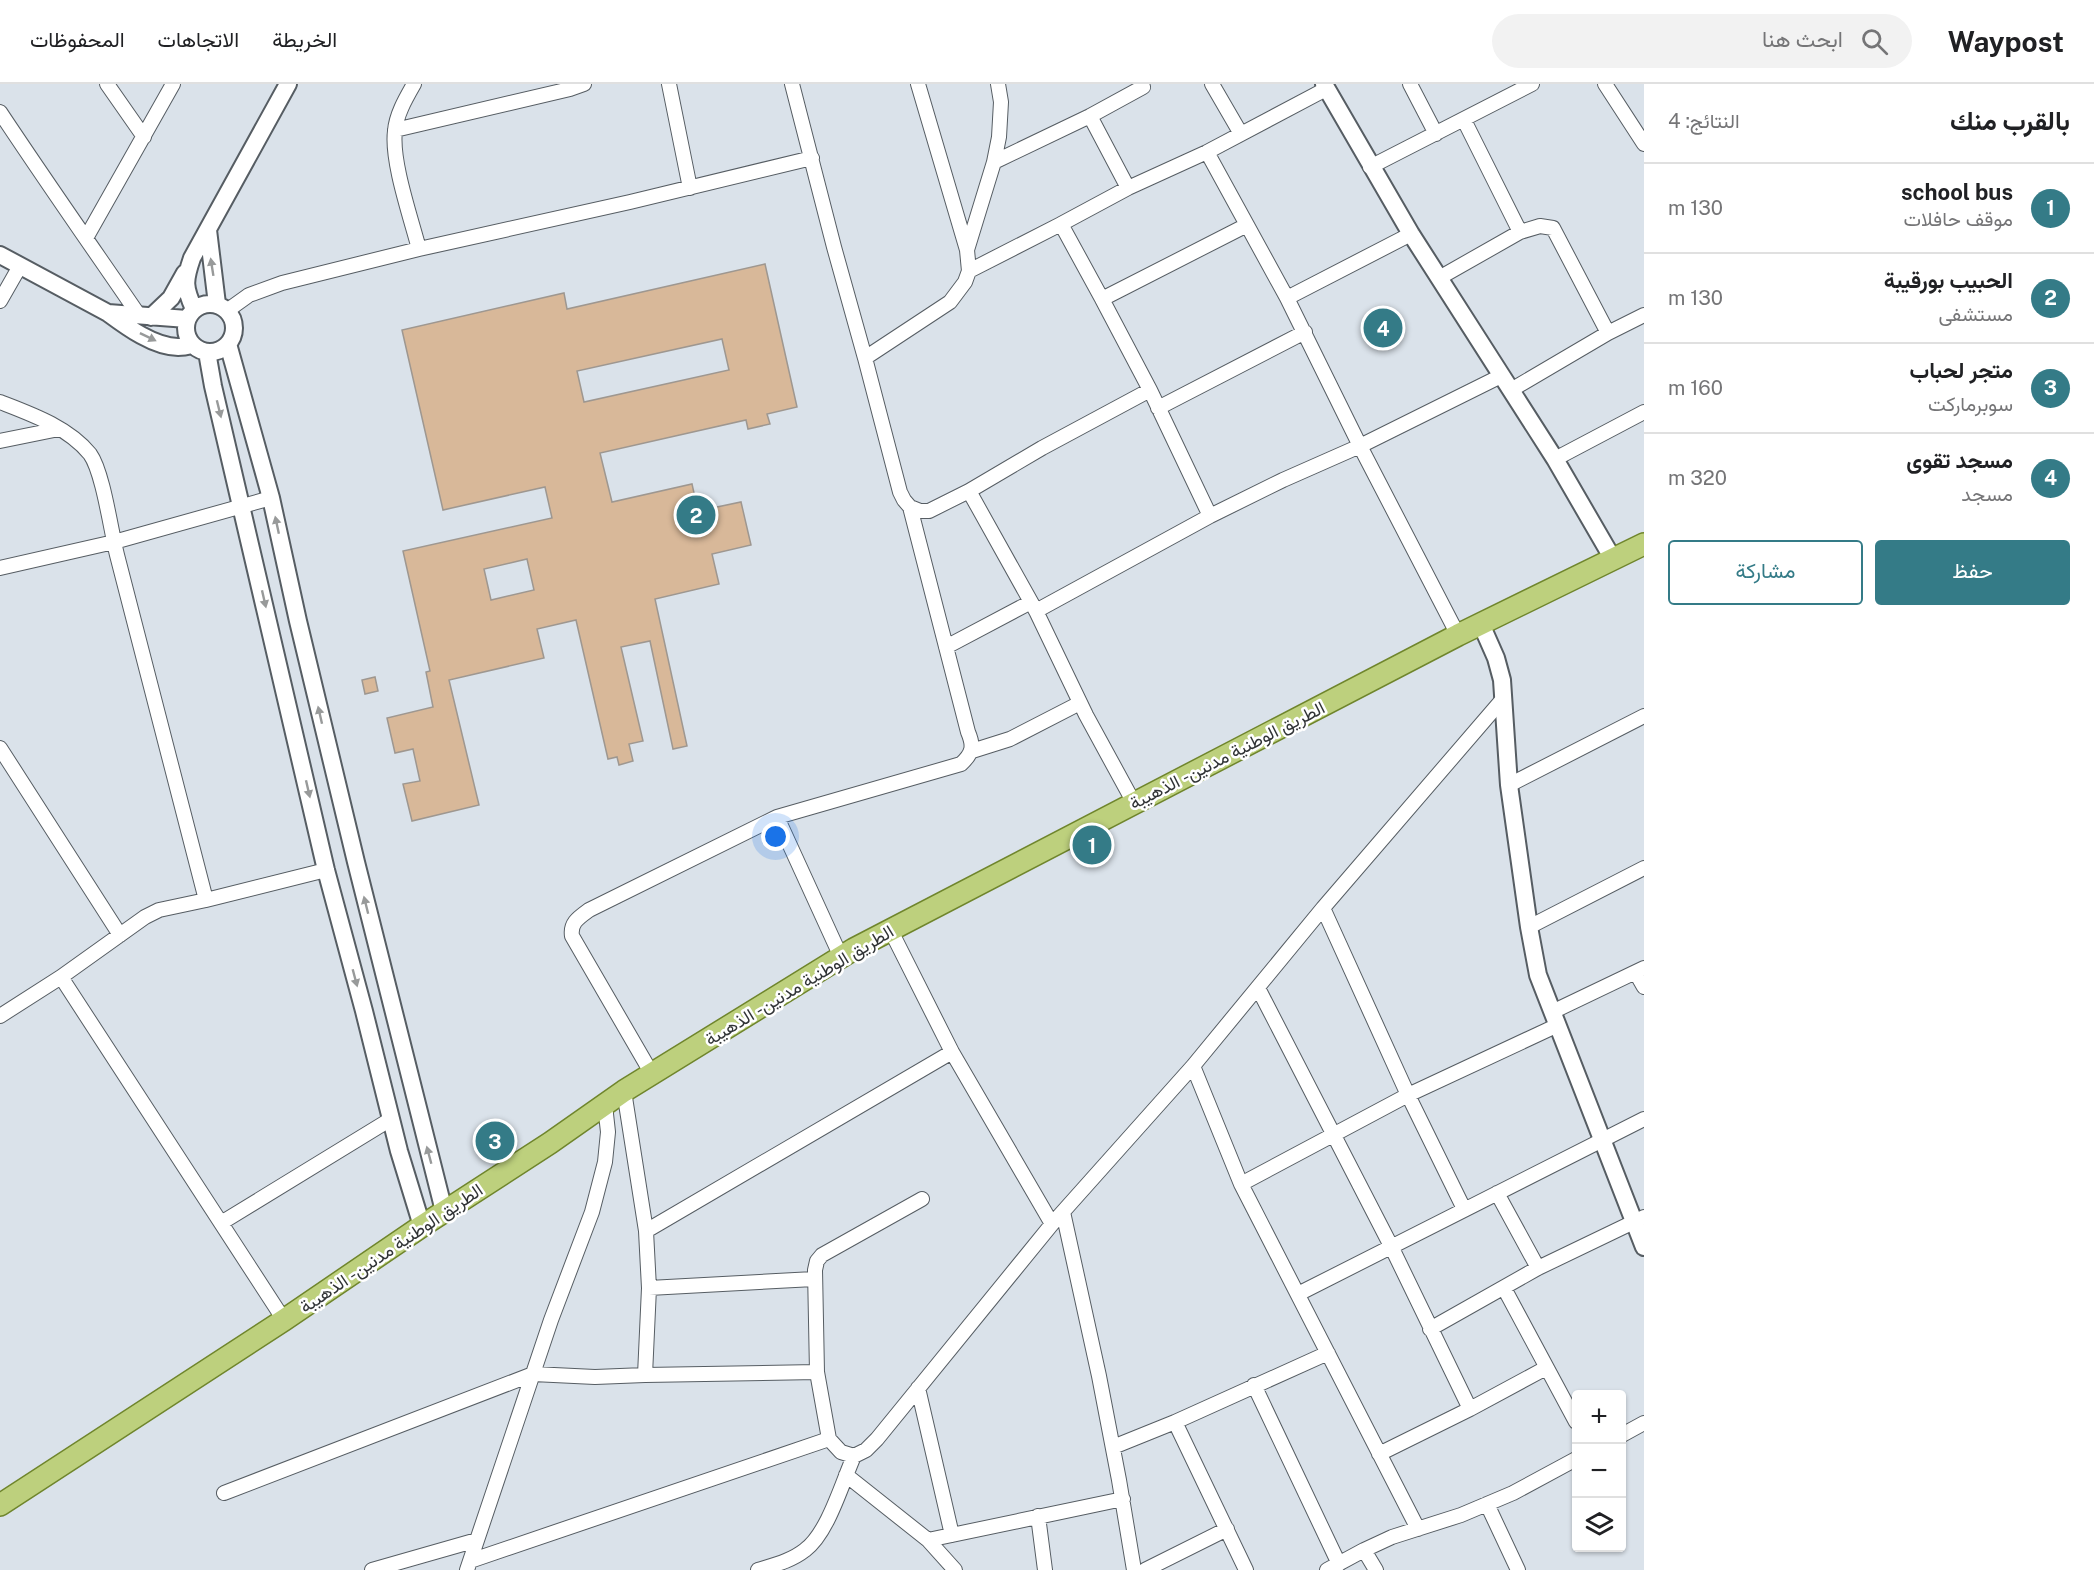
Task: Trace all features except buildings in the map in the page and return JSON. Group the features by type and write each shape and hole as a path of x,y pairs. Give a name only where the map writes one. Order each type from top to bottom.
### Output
{"main road":[{"name":"الطريق الوطنية مدنين - الذهيبة","path":"0,1505 284,1320 444,1211 605,1106 624,1091 841,957 890,929 1458,635 1644,544"}],"street":[{"path":"107,84 144,138"},
{"path":"86,238 173,84"},
{"path":"145,315 171,298 288,84"},
{"path":"414,84 402,106 395,130 395,153 419,249"},
{"path":"395,130 584,84"},
{"path":"669,84 690,188"},
{"path":"652,1074 572,936 573,924 589,910 777,817 961,764 969,757 973,744 910,507 900,492 792,84"},
{"path":"865,358 950,302 965,282 969,271 967,250 918,84"},
{"path":"967,250 994,162 1001,120 998,84"},
{"path":"1212,84 1241,134"},
{"path":"1410,84 1436,134"},
{"path":"1370,166 1533,84"},
{"path":"1605,84 1644,144"},
{"path":"994,162 1090,116 1144,85"},
{"path":"969,271 1128,188 1207,152 1325,86 1411,234 1555,459 1613,559"},
{"path":"0,112 60,203 145,315"},
{"path":"1090,116 1128,188"},
{"path":"1464,120 1520,232"},
{"path":"1207,152 1305,332 1360,446 1458,635"},
{"path":"108,313 191,314 205,303 222,307 261,290 419,249 812,158"},
{"path":"1061,224 1150,390 1210,516"},
{"path":"1102,299 1247,225"},
{"path":"1439,278 1520,232 1540,226 1553,228 1608,333"},
{"path":"0,255 108,313 121,323 164,344 218,351 228,345 232,339 234,320 222,307 208,230"},
{"path":"1287,298 1411,234"},
{"path":"190,264 186,289 191,314 186,333 200,348 213,386 326,870 399,1151 422,1226"},
{"path":"0,301 20,266"},
{"path":"1510,390 1608,333 1644,315"},
{"path":"1158,408 1305,332"},
{"path":"228,345 271,498 356,862 444,1211"},
{"path":"946,647 1033,607 1210,516 1360,446 1501,376"},
{"path":"910,507 920,511 929,511 1150,390"},
{"path":"0,402 32,414 80,444 91,456 98,471 114,542 206,900"},
{"path":"1555,459 1644,412"},
{"path":"0,441 58,429"},
{"path":"969,491 1033,607 1080,703 1134,803"},
{"path":"0,568 114,542 271,498"},
{"path":"1481,624 1496,658 1502,680 1509,785 1538,975 1602,1139 1639,1220 1644,1247"},
{"path":"758,1570 786,1562 815,1542 824,1527 854,1456 866,1450 877,1439 1052,1224 1193,1066 1323,908 1502,700"},
{"path":"972,751 1010,739 1080,703"},
{"path":"1509,785 1644,717"},
{"path":"0,748 120,935"},
{"path":"777,817 841,957"},
{"path":"1529,927 1644,868"},
{"path":"1,1013 159,910 326,870"},
{"path":"1323,908 1408,1095 1464,1209"},
{"path":"890,929 952,1052 1052,1224"},
{"path":"1241,1184 1555,1019 1640,970 1644,987"},
{"path":"61,976 284,1320"},
{"path":"1258,988 1391,1246 1470,1410"},
{"path":"646,1231 952,1052"},
{"path":"1193,1066 1241,1184 1418,1529"},
{"path":"624,1091 646,1231 649,1288 645,1374"},
{"path":"468,1565 533,1374 592,1212 606,1162 608,1132 605,1106"},
{"path":"221,1223 391,1119"},
{"path":"1298,1294 1644,1119"},
{"path":"1497,1193 1538,1268"},
{"path":"854,1456 841,1452 829,1439 817,1372 814,1279 817,1261 822,1255 922,1199"},
{"path":"1063,1212 1113,1447 1134,1570"},
{"path":"1430,1329 1538,1268 1639,1220"},
{"path":"649,1288 814,1279"},
{"path":"1504,1288 1572,1415"},
{"path":"1113,1447 1175,1422 1328,1353"},
{"path":"1379,1454 1470,1410 1546,1368"},
{"path":"224,1493 533,1374 595,1377 645,1374 817,1372"},
{"path":"1254,1385 1333,1567 1392,1537 1513,1493 1572,1461"},
{"path":"918,1388 952,1535"},
{"path":"1175,1422 1246,1570"},
{"path":"1626,1433 1644,1423"},
{"path":"468,1565 829,1439"},
{"path":"846,1474 928,1540 955,1570"},
{"path":"928,1540 1123,1499"},
{"path":"1486,1504 1518,1570"},
{"path":"1038,1516 1045,1570"},
{"path":"1145,1570 1227,1529"},
{"path":"372,1570 477,1540"},
{"path":"1364,1550 1376,1570"}],"place":[{"name":"مسجد تقوى","path":"1383,328"},
{"name":"الحبيب بورقيبة","path":"696,515"},
{"name":"school bus","path":"1092,845"},
{"name":"متجر لحباب","path":"495,1141"}]}
